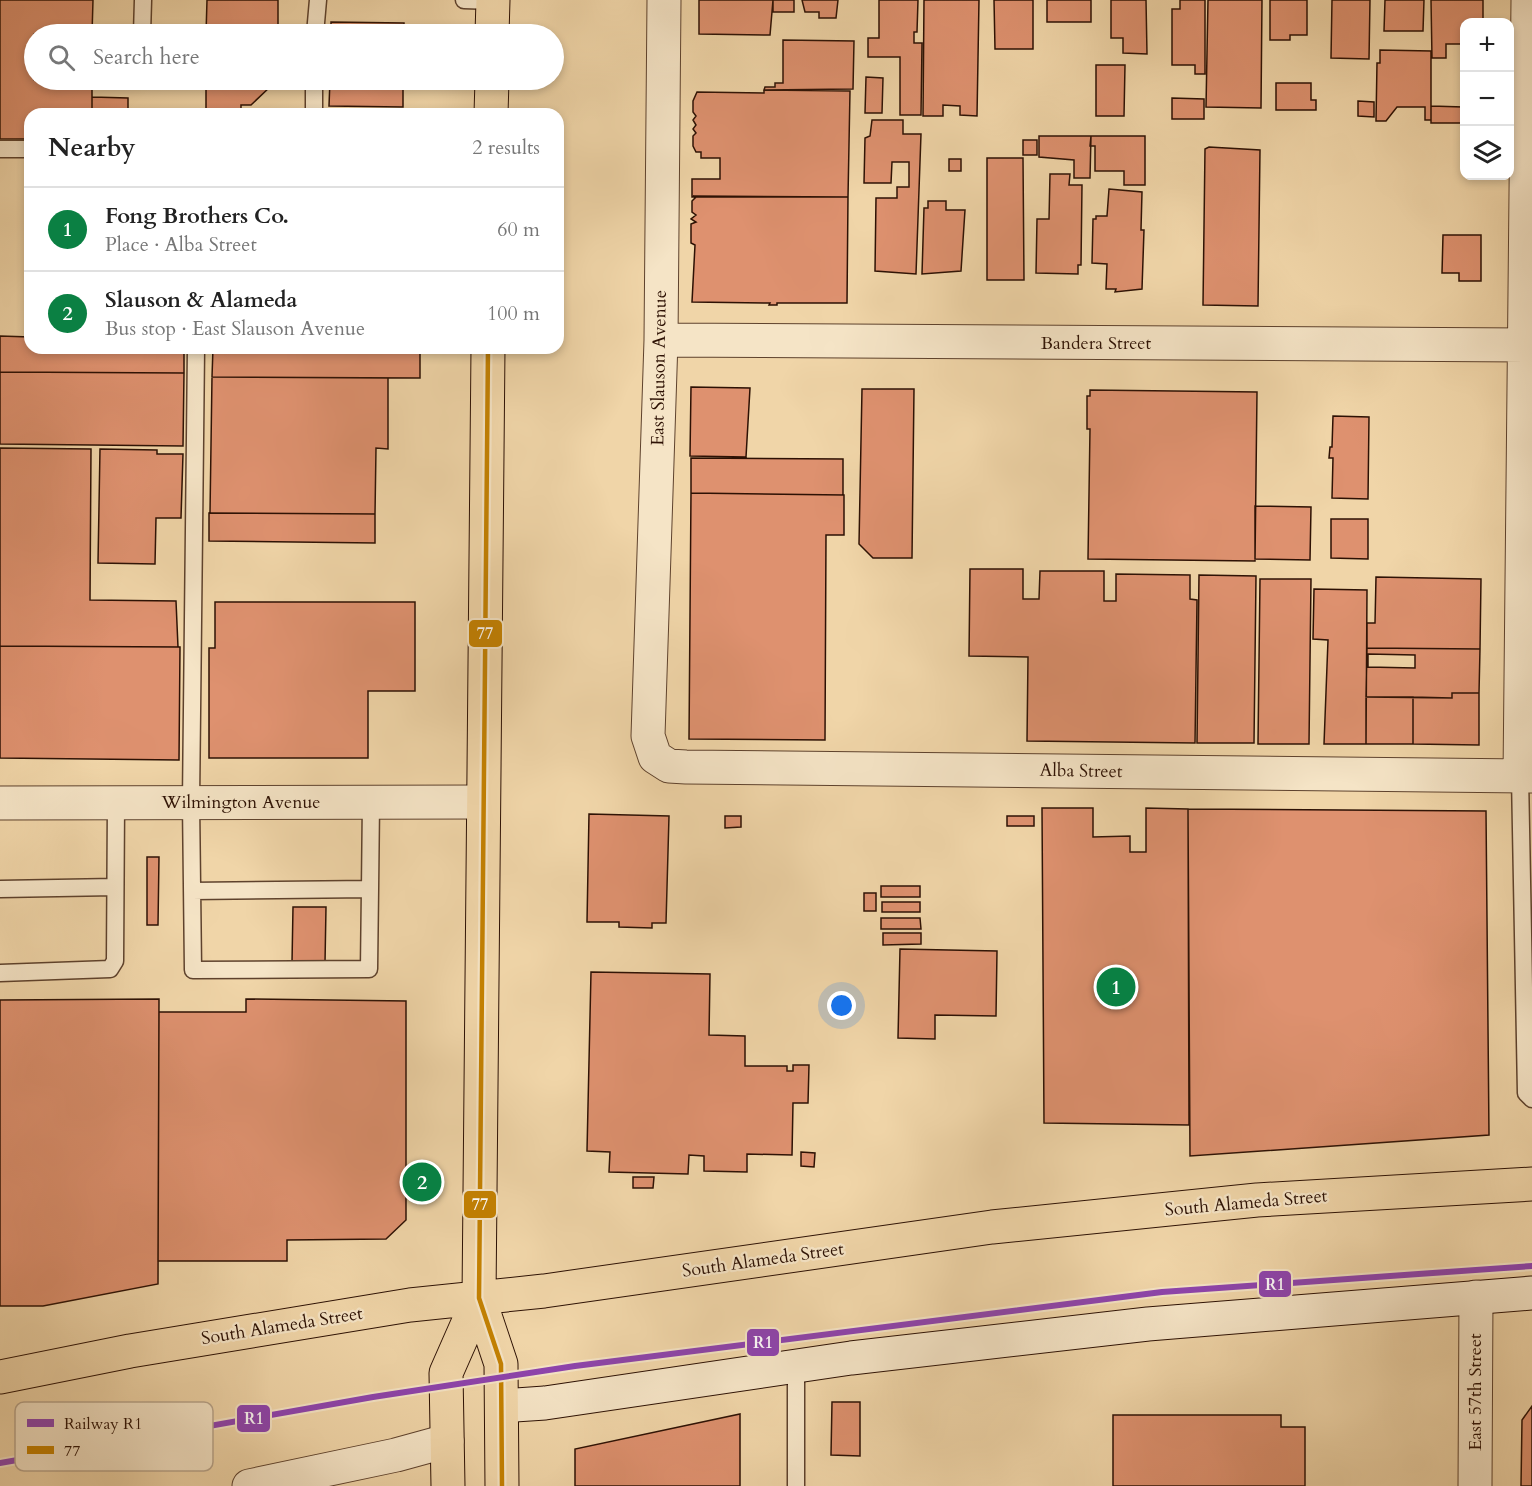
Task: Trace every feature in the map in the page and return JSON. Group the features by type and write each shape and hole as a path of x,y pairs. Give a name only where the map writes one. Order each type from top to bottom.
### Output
{"main road":[{"path":"483,0 489,24"},
{"path":"491,108 492,90"},
{"path":"489,354 479,1298 501,1364 502,1486"},
{"name":"South Alameda Street","path":"0,1377 130,1351 410,1305 544,1291 992,1227 1257,1200 1532,1184"},
{"path":"448,1486 446,1373 479,1298"}],"street":[{"name":"East Slauson Avenue","path":"648,736 661,340 663,0"},
{"path":"1526,776 1528,0"},
{"name":"Bandera Street","path":"661,340 1528,345"},
{"name":"Alba Street","path":"648,736 655,757 669,766 686,767 1526,776"},
{"name":"Wilmington Avenue","path":"0,803 483,802"},
{"path":"502,1406 545,1403 796,1368 851,1358 1148,1324 1532,1293"},
{"name":"East 57th Street","path":"1475,1486 1476,1297"},
{"path":"249,1486 396,1455 447,1441"}],"lane":[{"path":"142,24 143,0"},
{"path":"316,24 318,0"},
{"path":"314,90 314,108"},
{"path":"0,149 24,149"},
{"path":"196,354 191,802 193,970 369,969 371,802"},
{"path":"1526,776 1526,1094 1532,1099"},
{"path":"0,973 110,969 114,961 116,802"},
{"path":"0,889 115,887"},
{"path":"192,891 370,889"},
{"path":"796,1368 796,1486"}],"building":[{"path":"0,0 93,0 92,24 24,24 24,90 92,90 92,108 24,108 24,139 0,139"},
{"path":"207,0 278,0 278,24 206,24"},
{"path":"699,0 773,0 770,35 699,34"},
{"path":"773,0 794,0 794,12 773,12"},
{"path":"802,0 838,0 836,18 819,18 819,12 805,12"},
{"path":"879,0 918,0 917,32 914,32 914,43 922,43 921,115 900,115 900,57 868,57 868,38 879,38"},
{"path":"924,0 979,0 977,116 960,115 960,106 943,105 943,116 923,116"},
{"path":"994,0 1033,0 1033,49 995,49"},
{"path":"1047,0 1091,0 1091,22 1047,22"},
{"path":"1111,0 1146,0 1147,54 1123,53 1123,38 1111,38"},
{"path":"1180,0 1205,0 1205,74 1195,74 1195,65 1172,65 1172,9 1180,9"},
{"path":"1208,0 1262,0 1261,108 1206,107"},
{"path":"1270,0 1307,0 1307,35 1290,35 1290,40 1270,40"},
{"path":"1332,0 1370,0 1369,59 1331,58"},
{"path":"1385,0 1424,0 1423,31 1384,31"},
{"path":"1431,0 1483,0 1483,18 1460,18 1460,44 1446,44 1446,58 1432,58"},
{"path":"331,22 404,23 404,24 331,24"},
{"path":"783,40 854,41 853,89 764,90 765,87 775,87 775,83 783,83"},
{"path":"1380,50 1431,51 1431,120 1425,120 1425,107 1397,107 1386,121 1376,121 1377,63 1380,63"},
{"path":"1096,65 1125,65 1124,116 1096,116"},
{"path":"866,77 883,78 882,113 865,113"},
{"path":"1276,83 1311,83 1311,100 1316,100 1316,110 1276,110"},
{"path":"206,90 267,90 251,105 241,105 241,108 206,108"},
{"path":"330,90 403,90 403,107 329,106"},
{"path":"764,90 850,91 848,197 692,197 692,179 720,179 720,158 701,158 701,152 696,152 693,146 693,136 696,133 693,129 696,125 693,120 696,116 693,112 693,101 697,92 764,93"},
{"path":"92,97 128,98 128,108 92,108"},
{"path":"1172,98 1204,99 1204,119 1172,119"},
{"path":"1358,101 1374,102 1374,117 1358,116"},
{"path":"1431,106 1460,107 1460,123 1431,123"},
{"path":"872,120 903,120 903,134 921,134 916,274 875,271 876,198 897,198 897,187 909,187 909,162 892,162 891,183 864,183 865,138 870,136"},
{"path":"1039,136 1091,136 1090,178 1074,178 1074,160 1039,157"},
{"path":"1091,136 1145,136 1145,185 1124,185 1124,171 1095,171 1095,146 1090,146"},
{"path":"1023,140 1037,140 1037,155 1023,155"},
{"path":"1209,147 1260,150 1258,306 1203,305 1205,149"},
{"path":"987,158 1023,158 1024,280 987,280"},
{"path":"949,159 961,159 961,171 949,171"},
{"path":"1050,174 1070,174 1069,185 1082,185 1081,265 1078,265 1078,274 1036,273 1037,219 1049,219"},
{"path":"1109,189 1142,192 1141,230 1144,230 1142,289 1115,292 1116,289 1106,289 1107,264 1092,263 1093,219 1096,219 1096,216 1107,216"},
{"path":"693,196 848,197 847,303 769,305 770,303 692,302 695,245 691,243 691,224 696,222 691,219 696,215 692,212 692,201 696,197"},
{"path":"928,201 946,201 946,210 965,210 961,271 922,274 924,208 928,208"},
{"path":"1443,235 1481,235 1481,281 1459,281 1459,273 1442,273"},
{"path":"0,336 24,337 24,354 184,354 184,373 0,372"},
{"path":"213,354 420,354 420,378 212,377"},
{"path":"0,372 184,373 183,446 0,444"},
{"path":"212,377 388,378 388,449 376,448 375,514 210,513"},
{"path":"691,387 750,388 746,457 690,456"},
{"path":"862,389 914,389 912,558 873,558 859,544"},
{"path":"1090,390 1257,392 1255,561 1088,559 1090,429 1087,429 1087,396 1090,396"},
{"path":"1333,416 1369,417 1368,499 1332,498 1333,458 1329,458 1330,447 1332,447"},
{"path":"0,448 91,449 90,600 176,601 178,647 0,646"},
{"path":"100,449 157,450 157,454 183,454 181,518 156,518 155,564 98,563"},
{"path":"691,458 843,459 843,495 691,493"},
{"path":"691,493 844,495 844,535 826,535 825,740 689,739"},
{"path":"1255,506 1311,507 1310,560 1255,559"},
{"path":"209,513 375,514 375,543 209,541"},
{"path":"1331,519 1368,519 1368,559 1331,558"},
{"path":"970,569 1023,569 1023,599 1039,599 1040,571 1104,571 1104,601 1116,601 1116,574 1190,575 1190,599 1197,600 1195,743 1027,741 1028,657 969,656"},
{"path":"1199,575 1256,576 1254,743 1197,743"},
{"path":"1376,577 1481,579 1480,649 1367,648 1367,623 1375,623"},
{"path":"1260,579 1311,579 1309,744 1258,744"},
{"path":"1314,589 1367,590 1366,744 1324,744 1328,640 1313,639"},
{"path":"215,602 415,602 415,691 368,691 368,758 209,758 209,648 215,648"},
{"path":"0,646 180,647 179,760 0,758"},
{"path":"1367,648 1480,649 1479,693 1452,693 1452,698 1366,697","holes":["1368,654 1415,655 1415,668 1368,667"]},
{"path":"1452,693 1479,693 1479,745 1413,744 1413,697 1452,698"},
{"path":"1366,697 1413,697 1413,744 1366,744"},
{"path":"1042,808 1093,808 1093,837 1130,836 1130,852 1146,852 1146,808 1188,809 1189,1125 1044,1123"},
{"path":"1188,809 1486,811 1489,1135 1190,1156"},
{"path":"589,814 669,816 666,923 652,923 652,928 619,927 619,922 587,922"},
{"path":"725,816 741,816 741,827 725,828"},
{"path":"1007,816 1034,816 1034,826 1007,826"},
{"path":"147,857 159,857 158,925 147,925"},
{"path":"881,886 920,886 920,897 881,897"},
{"path":"864,893 876,893 876,911 864,911"},
{"path":"882,902 920,902 920,912 882,912"},
{"path":"293,907 326,907 325,963 292,963"},
{"path":"881,918 920,918 921,929 881,929"},
{"path":"883,933 921,933 921,944 883,945"},
{"path":"900,949 997,951 996,1016 935,1015 935,1039 898,1038"},
{"path":"591,972 710,974 709,1035 745,1036 745,1066 787,1066 787,1071 793,1071 793,1065 809,1065 808,1103 793,1103 792,1155 747,1154 747,1172 704,1171 704,1156 689,1155 688,1174 609,1172 610,1152 587,1151"},
{"path":"159,999 158,1284 43,1306 0,1306 0,1000"},
{"path":"246,999 406,1001 406,1220 386,1239 287,1240 287,1261 158,1261 159,1012 246,1012"},
{"path":"801,1152 815,1153 814,1167 801,1166"},
{"path":"633,1177 654,1177 653,1188 633,1188"},
{"path":"832,1402 860,1402 860,1456 831,1455"},
{"path":"1532,1406 1532,1486 1521,1486 1522,1420"},
{"path":"740,1414 740,1486 575,1486 575,1449"},
{"path":"1113,1415 1281,1415 1281,1427 1305,1427 1305,1486 1113,1486"}],"rail line":[{"name":"R1","path":"213,1425 373,1397 575,1366 1162,1292 1532,1266"},
{"name":"R1","path":"0,1463 15,1460"}],"transit line":[{"name":"77","path":"488,354 479,1298 501,1364 502,1486"}],"place":[{"name":"Fong Brothers Co.","path":"1116,987"},
{"name":"Slauson & Alameda","path":"422,1182"}]}
